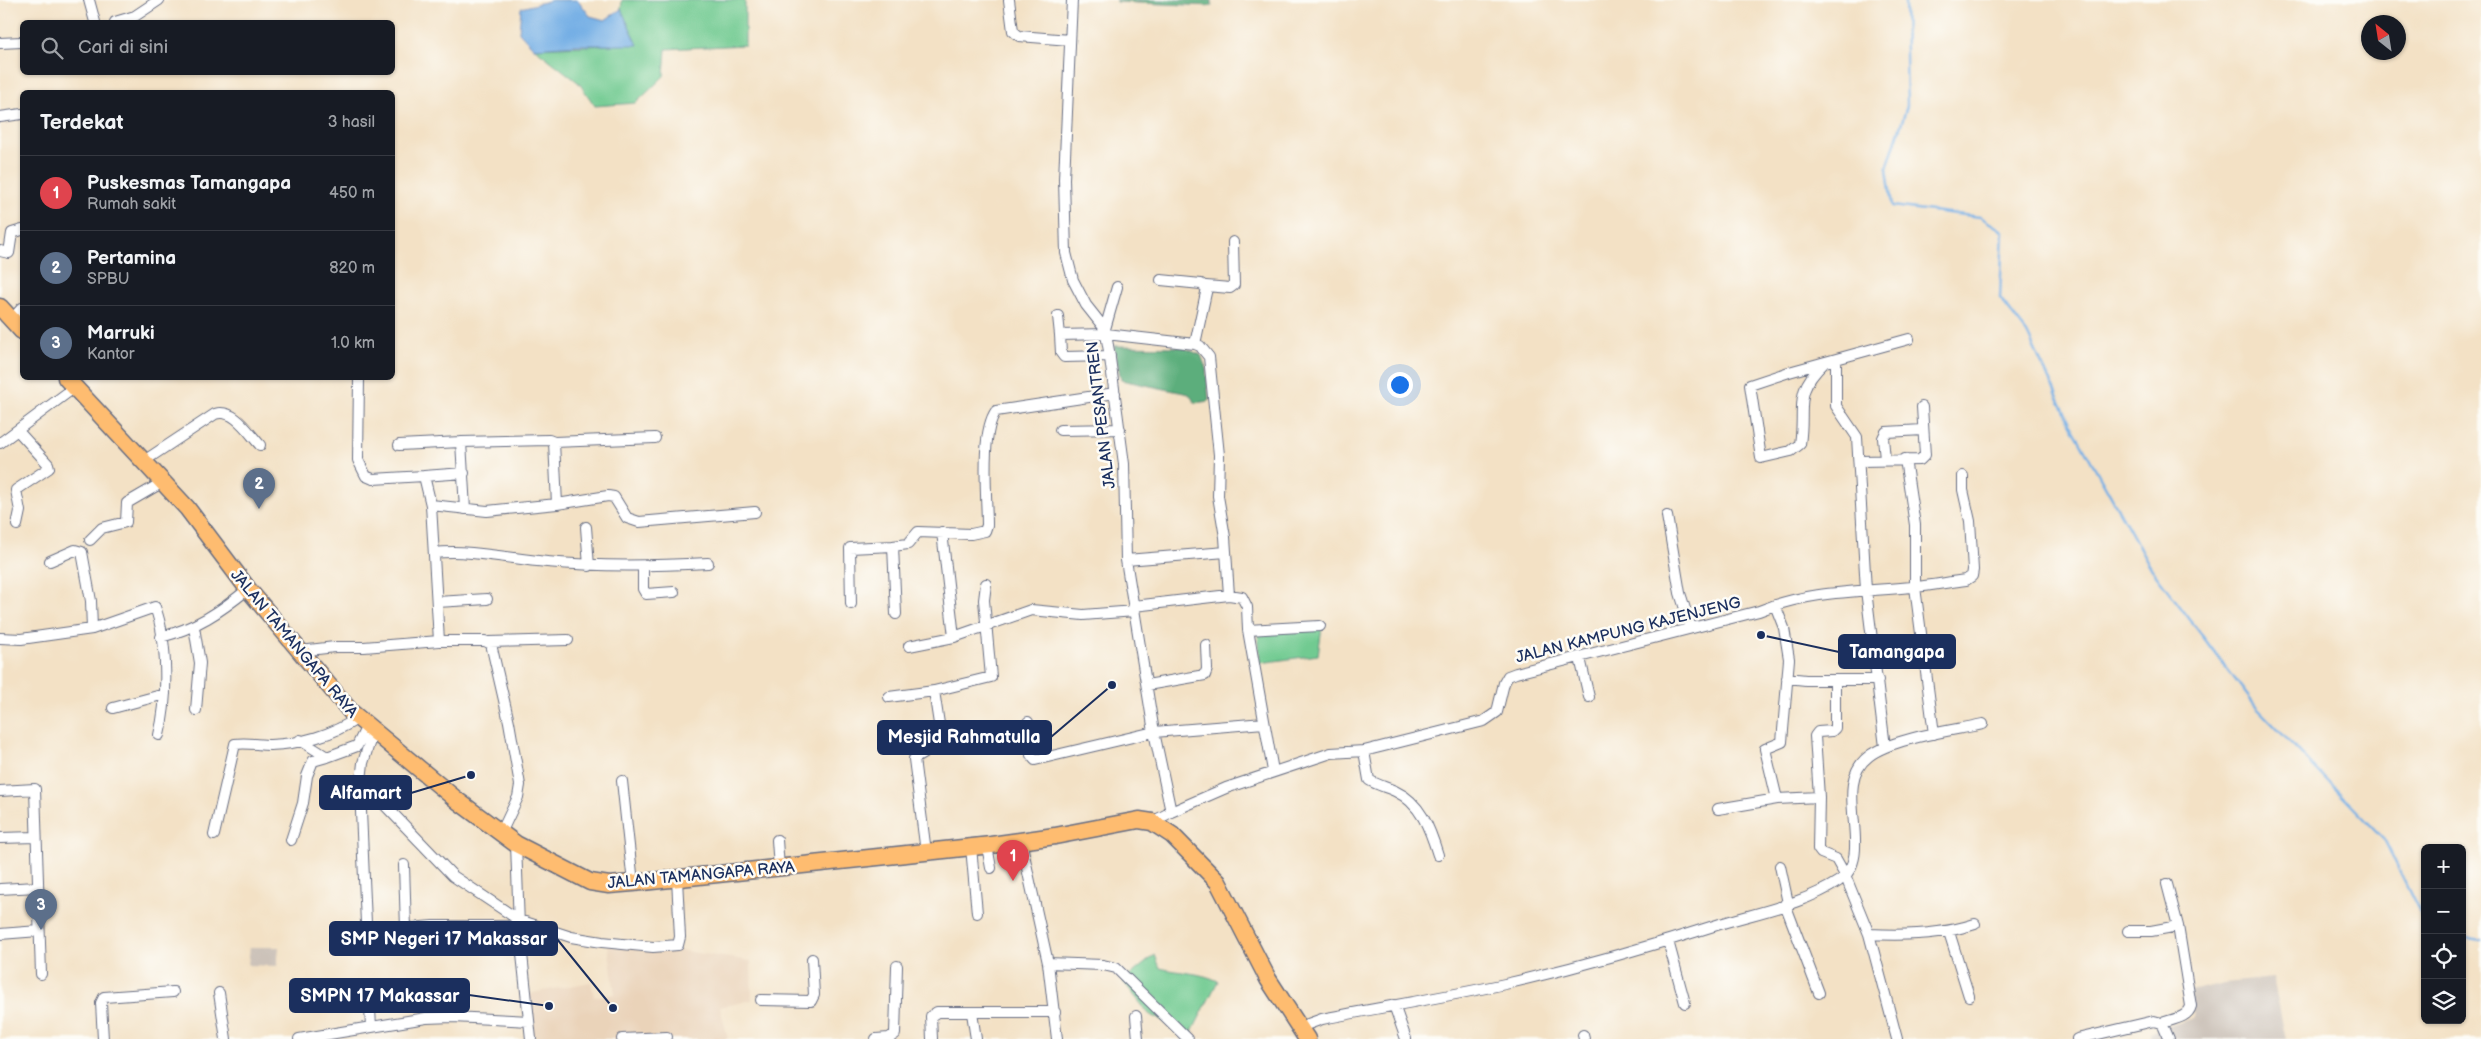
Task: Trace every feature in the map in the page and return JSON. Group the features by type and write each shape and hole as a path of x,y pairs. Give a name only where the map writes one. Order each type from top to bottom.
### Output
{"main road":[{"path":"0,307 19,319"},
{"name":"JALAN TAMANGAPA RAYA","path":"71,382 187,508 248,589 366,725 516,844 590,882 609,884 678,879 1021,841 1139,820 1152,822"},
{"path":"1152,822 1172,835 1218,882 1268,979 1304,1033"}],"street":[{"path":"89,0 94,20"},
{"path":"122,20 135,16 159,0"},
{"path":"1009,0 1013,31 1019,36 1070,40"},
{"name":"JALAN PESANTREN","path":"1072,0 1064,179 1066,253 1073,280 1105,331 1110,356 1124,464 1126,560 1154,732 1171,812"},
{"path":"0,43 20,42"},
{"path":"0,117 20,114"},
{"path":"0,251 9,253 12,233 20,231"},
{"path":"1161,280 1230,288 1234,285 1233,242"},
{"path":"1196,344 1207,290 1206,286"},
{"path":"1105,331 1117,287"},
{"path":"1058,316 1061,353 1064,357 1110,356"},
{"path":"1060,335 1105,331 1196,344 1209,357 1219,455 1218,496 1226,552 1229,595"},
{"path":"1824,362 1810,377 1804,388 1800,444 1791,451 1761,458 1750,385 1824,362 1909,339"},
{"path":"1836,360 1836,406 1857,436 1866,590 1885,747"},
{"path":"359,380 358,460 366,476 373,479 464,473"},
{"path":"0,443 18,431 71,382"},
{"path":"851,604 850,548 908,544 918,532 971,534 985,531 987,525 986,463 988,437 996,411 1115,393"},
{"path":"1859,460 1920,460 1923,458 1925,455 1922,407"},
{"path":"144,462 215,414 223,412 232,415 260,445"},
{"path":"1060,430 1120,429"},
{"path":"1885,459 1883,438 1886,432 1923,430"},
{"path":"17,525 20,511 16,490 49,468 48,464 18,431"},
{"path":"399,446 461,442 549,440 554,442 655,438"},
{"path":"461,442 464,473 464,509"},
{"path":"554,442 557,504"},
{"path":"1905,459 1915,525 1915,587 1934,734"},
{"path":"424,476 431,505 440,641"},
{"name":"JALAN KAMPUNG KAJENJENG","path":"1171,812 1226,788 1331,753 1364,751 1484,721 1497,712 1504,683 1508,676 1823,593 1915,587 1966,580 1972,576 1970,521 1963,490 1963,476"},
{"path":"90,540 102,528 126,522 127,503 163,482"},
{"path":"431,505 488,511 557,504 608,496 614,497 627,518 639,522 755,512"},
{"path":"1667,516 1680,594 1691,628"},
{"path":"586,528 589,566"},
{"path":"942,532 954,637"},
{"path":"893,546 896,614"},
{"path":"50,561 75,550 82,552 91,601 92,628"},
{"path":"434,553 461,552 589,566 643,566 708,562"},
{"path":"1126,560 1226,552"},
{"path":"643,566 643,589 646,594 674,592"},
{"path":"889,697 934,691 992,677 984,600 986,584"},
{"path":"161,637 194,627 220,612 248,589"},
{"path":"909,646 954,637 1031,610 1083,616 1238,595 1245,601 1248,630 1273,771"},
{"path":"437,602 487,599"},
{"path":"1775,605 1784,628 1788,651 1788,678 1782,742 1765,749 1777,799"},
{"path":"0,638 20,638 92,628 154,606 161,637 165,694 165,708 159,735"},
{"path":"1248,630 1320,626"},
{"path":"194,627 200,663 196,710"},
{"path":"300,651 334,646 364,647 440,641 568,640"},
{"path":"489,642 492,646 498,669 520,785 518,797 501,833"},
{"path":"1147,685 1205,675 1207,669 1206,645"},
{"path":"1580,658 1590,697"},
{"path":"1788,678 1878,680"},
{"path":"1835,680 1835,728 1832,731 1818,732 1815,736 1819,797 1818,849 1836,859 1848,871 1870,934 1897,1039"},
{"path":"926,852 914,759 939,744 940,737 934,691"},
{"path":"112,708 165,694"},
{"path":"1028,722 1031,755 1035,760 1154,732 1264,723"},
{"path":"1304,1033 1322,1019 1505,984 1668,941 1786,904 1828,887 1848,871 1855,849 1852,785 1855,773 1861,763 1885,747 1983,724"},
{"path":"214,835 235,744 270,745 366,725"},
{"path":"291,840 303,803 307,776 313,761 357,746 366,725"},
{"path":"366,725 360,789 366,923"},
{"path":"300,740 327,757"},
{"path":"1364,751 1369,780 1396,791 1419,810 1428,825 1438,855"},
{"path":"622,781 633,883"},
{"path":"360,789 377,797 453,876 519,923"},
{"path":"0,791 34,790 41,974"},
{"path":"1718,809 1777,799 1819,797"},
{"path":"1152,822 1171,812"},
{"path":"0,838 36,837"},
{"path":"777,840 779,868"},
{"path":"1021,841 1048,963 1057,1039"},
{"path":"516,844 519,923 531,1039"},
{"path":"979,846 991,868"},
{"path":"977,913 979,846"},
{"path":"404,865 406,929"},
{"path":"1780,866 1786,904 1819,993"},
{"path":"378,931 433,926 519,923 587,940 653,947 673,946 680,942 678,879"},
{"path":"2076,1039 2140,1023 2162,1023 2185,1016 2190,1011 2191,1006 2178,926 2167,884"},
{"path":"0,889 38,887"},
{"path":"1870,934 1890,935 1949,932 1975,924"},
{"path":"2128,931 2151,931 2178,926"},
{"path":"0,934 39,931"},
{"path":"1949,932 1969,996"},
{"path":"1668,941 1684,1003"},
{"path":"761,1000 810,1001 814,994 812,959"},
{"path":"1048,963 1104,965 1116,968 1188,1039"},
{"path":"876,1039 889,1038 895,1034 897,966"},
{"path":"369,990 371,1027"},
{"path":"103,1039 100,1003 104,997 173,992"},
{"path":"219,993 226,1039"},
{"path":"1394,1005 1406,1039"},
{"path":"932,1039 930,1020 932,1013 1055,1012"},
{"path":"972,1013 976,1039"},
{"path":"1136,1016 1138,1039"},
{"path":"299,1039 346,1035 371,1027 426,1018 453,1017 529,1021"},
{"path":"2162,1023 2169,1039"},
{"path":"622,1039 667,1037"}],"shaded area":[{"path":"608,945 684,951 751,961 752,1000 720,1007 728,1039 533,1039 527,994 591,982 594,997 615,994"},
{"path":"250,947 279,947 277,966 248,965"},
{"path":"2273,978 2286,1039 2151,1039 2150,1032 2194,1018 2189,991 2225,983"}],"green space":[{"path":"622,0 745,0 745,45 666,49 664,76 636,103 595,106 579,83 534,48 637,44 621,9"},
{"path":"1116,0 1212,0 1212,6 1116,2"},
{"path":"1114,346 1182,347 1201,355 1206,368 1209,401 1195,403 1189,394 1121,380"},
{"path":"1322,627 1318,655 1260,663 1258,630"},
{"path":"1155,955 1160,968 1197,974 1218,981 1191,1034 1149,1014 1123,981"}],"water":[{"path":"552,0 578,0 590,16 605,20 621,9 638,45 576,45 534,48 519,32 521,8"}],"waterway":[{"path":"1905,0 1907,106 1887,168 1892,206 1980,217 2003,231 2000,298 2027,333 2071,425 2151,568 2256,707 2384,839 2421,915"},
{"path":"2466,938 2481,940"}],"place":[{"name":"Pertamina","path":"259,509"},
{"name":"Tamangapa","path":"1761,635"},
{"name":"Mesjid Rahmatulla","path":"1112,685"},
{"name":"Alfamart","path":"471,775"},
{"name":"Puskesmas Tamangapa","path":"1013,881"},
{"name":"Marruki","path":"41,930"},
{"name":"SMPN 17 Makassar","path":"549,1006"},
{"name":"SMP Negeri 17 Makassar","path":"613,1008"}]}
